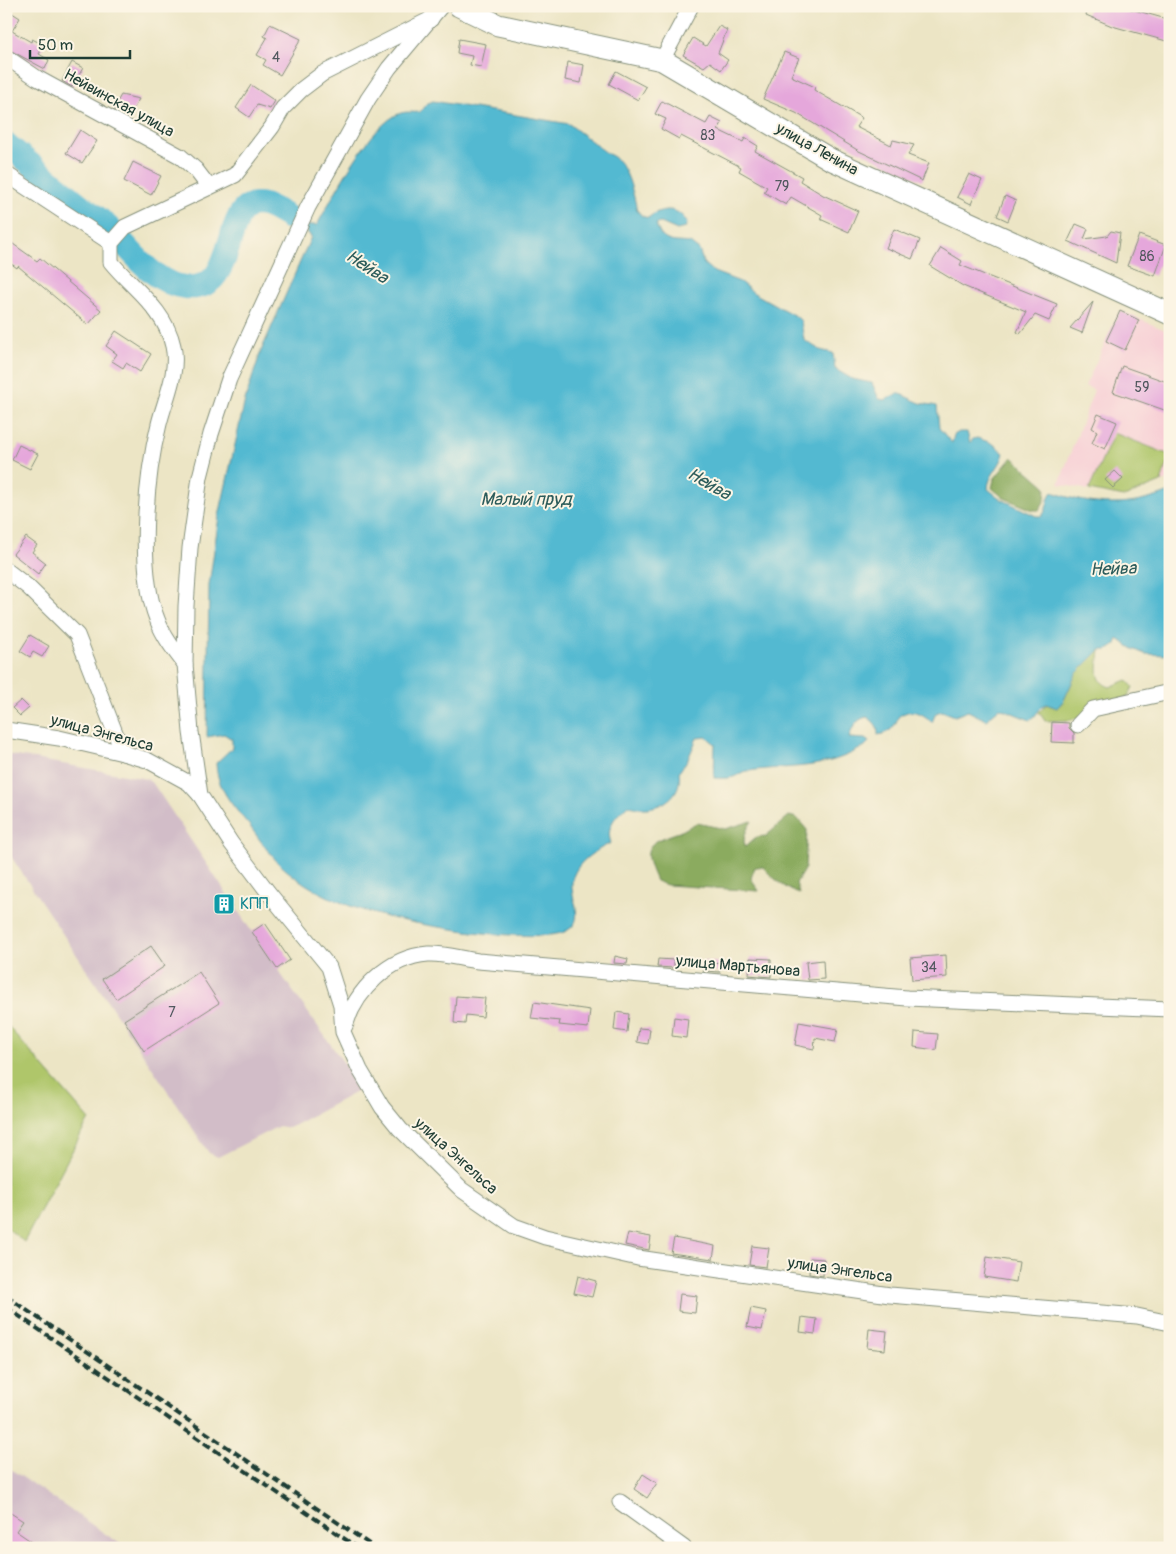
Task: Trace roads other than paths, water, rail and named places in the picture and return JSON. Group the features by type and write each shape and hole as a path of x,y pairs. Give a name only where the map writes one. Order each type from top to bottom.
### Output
{"street":[{"path":"200,795 191,732 185,664 190,548 200,477 229,379 308,207 368,99 389,68 441,6"},
{"name":"улица Ленина","path":"459,6 498,25 662,60 830,159 1170,314"},
{"path":"662,60 691,6"},
{"path":"185,664 164,636 156,619 151,603 147,556 149,469 172,380 175,360 173,346 168,330 159,314 139,290 111,262 111,243 125,227 235,175 272,127 283,108 301,90 322,74 430,19"},
{"name":"Нейвинская улица","path":"6,57 37,78 180,156 196,170 209,187"},
{"path":"6,174 111,243"},
{"path":"6,570 28,587 77,636 123,753"},
{"path":"1078,725 1093,709 1170,692"},
{"name":"улица Энгельса","path":"6,730 51,737 123,753 147,760 190,783 231,843 268,892 329,967 342,1005 342,1032 377,1100 400,1129 462,1190 514,1226 545,1237 638,1258 890,1295 1137,1316 1170,1323"},
{"name":"улица Мартьянова","path":"342,1032 349,1012 377,978 391,965 408,957 430,954 478,961 907,998 1170,1009"},
{"path":"620,1502 684,1548"}],"water":[{"name":"Малый пруд","path":"433,101 569,124 608,154 615,157 620,163 628,178 637,210 642,216 648,218 658,212 669,210 675,211 684,217 687,223 685,228 677,230 661,223 656,224 665,239 674,242 690,243 699,250 704,264 714,272 740,282 754,293 797,317 801,321 804,340 820,350 833,353 835,369 852,379 872,383 879,399 885,400 898,393 920,403 937,406 939,428 952,443 954,435 959,432 967,432 970,443 973,439 977,438 992,443 1004,453 990,479 988,489 1001,499 1036,516 1042,516 1052,492 1083,501 1111,504 1139,501 1170,492 1170,655 1145,654 1118,639 1115,646 1107,650 1100,650 1076,674 1064,700 1057,708 1046,704 1030,720 1000,708 986,720 968,711 955,716 942,711 936,713 932,722 920,713 907,712 898,717 891,729 878,735 877,727 867,717 855,724 849,738 865,739 869,742 865,746 835,760 808,766 745,771 731,778 714,778 715,744 707,737 697,738 688,759 679,772 679,782 671,797 664,803 646,808 628,805 616,817 611,826 609,831 611,843 581,863 572,882 577,916 575,922 571,928 556,934 533,936 482,933 399,920 350,906 327,896 305,884 285,869 270,854 232,804 219,781 216,763 232,748 232,739 224,734 207,737 209,585 219,516 245,400 261,351 311,237 306,230 308,225 317,225 353,162 377,131 389,120 401,113 420,112 426,104"}],"waterway":[{"name":"Нейва","path":"6,144 103,222 152,272 173,284 185,287 203,285 215,276 223,261 240,214 250,206 264,205 288,217"}],"railway":[{"path":"6,1296 375,1548"},
{"path":"6,1307 358,1548"}],"place":[{"name":"КПП","path":"224,904"}]}
